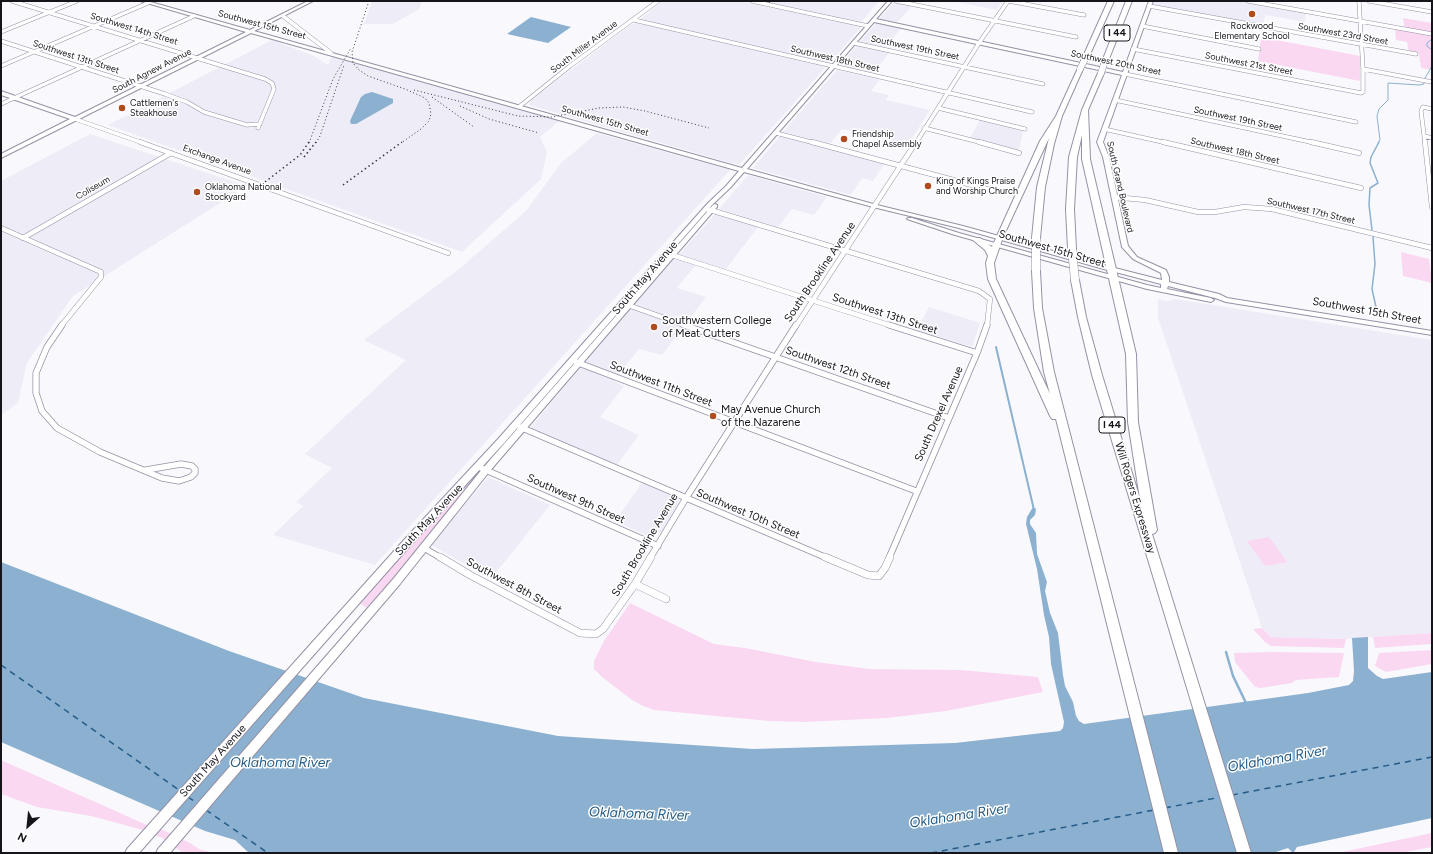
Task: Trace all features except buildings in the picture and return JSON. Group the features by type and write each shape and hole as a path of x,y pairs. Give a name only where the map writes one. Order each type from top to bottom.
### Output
{"highway":[{"name":"I 44","path":"1111,1 1060,116 1043,172 1036,238 1038,308 1044,348 1064,434 1171,853"},
{"name":"Will Rogers Expressway","path":"1130,1 1085,110 1076,143 1071,176 1070,209 1072,249 1076,280 1082,317 1091,352 1244,853"},
{"path":"1085,110 1086,155 1131,354 1133,422 1157,567"},
{"path":"1060,116 1043,142 997,241 992,256 991,271 995,286 1064,434"},
{"path":"977,240 989,249 992,256"}],"main road":[{"name":"Southwest 15th Street","path":"142,1 744,170 875,206 961,227 997,241 1114,274 1163,291 1219,301 1226,300"},
{"name":"South Agnew Avenue","path":"1,156 312,1"},
{"name":"South May Avenue","path":"131,853 348,608 482,468 519,427 890,1"},
{"name":"South Grand Boulevard","path":"1150,3 1104,129 1100,145 1106,157 1126,250 1138,260 1163,271 1166,275 1165,283"},
{"name":"Southwest 20th Street","path":"873,20 1125,74"},
{"name":"Exchange Avenue","path":"1,93 75,119"},
{"name":"Southwest 15th Street","path":"875,206 977,240 997,241"},
{"path":"957,234 961,227"},
{"name":"Southwest 15th Street","path":"1114,274 1165,283 1217,296 1226,300 1432,333"},
{"path":"1163,291 1165,283"},
{"name":"South May Avenue","path":"162,853 424,548 482,468"}],"street":[{"name":"Southwest 14th Street","path":"12,1 260,77 272,83 274,92 259,126"},
{"path":"1,32 77,1"},
{"name":"South Miller Avenue","path":"520,106 570,66 658,1"},
{"path":"752,1 868,26"},
{"path":"896,1 1076,37"},
{"path":"1008,1 1084,16"},
{"name":"South Brookline Avenue","path":"596,634 606,626 635,584 686,498 734,422 902,165 979,42 1008,1"},
{"path":"1248,1 1266,3 1432,34"},
{"path":"1359,1 1363,69 1432,82"},
{"path":"1369,1 1432,12"},
{"path":"1,66 148,3"},
{"name":"Southwest 23rd Street","path":"1150,3 1416,54"},
{"path":"1,104 194,16"},
{"name":"Southwest 15th Street","path":"283,16 330,53"},
{"name":"Southwest 18th Street","path":"634,20 1032,112"},
{"path":"1142,26 1259,49"},
{"name":"Southwest 13th Street","path":"1,41 184,101 204,112 229,120 259,126"},
{"name":"Southwest 19th Street","path":"854,42 1043,84"},
{"name":"Southwest 21st Street","path":"1133,49 1355,94 1363,92 1363,69"},
{"name":"Southwest 20th Street","path":"1125,74 1356,122"},
{"name":"Southwest 19th Street","path":"1115,100 1359,153"},
{"path":"1432,109 1423,107 1421,111 1430,166 1432,207"},
{"path":"938,108 1025,129"},
{"name":"Exchange Avenue","path":"75,119 448,253"},
{"path":"924,128 1019,153"},
{"name":"Southwest 18th Street","path":"1104,129 1361,188"},
{"path":"776,132 998,192"},
{"path":"1424,136 1432,138"},
{"name":"Coliseum","path":"23,238 171,153"},
{"name":"Southwest 17th Street","path":"1114,197 1145,200 1198,212 1216,212 1244,207 1266,208 1432,248"},
{"path":"708,210 846,251"},
{"path":"1,228 98,270 102,275 62,324 43,356 36,374 35,383 37,398 42,411 48,420 68,435 100,452 162,478 179,481 191,477 195,473 195,469 192,466 181,464 146,470"},
{"name":"South Drexel Avenue","path":"846,251 979,291 990,299 987,326 977,353 916,491 885,568 879,576"},
{"name":"Southwest 13th Street","path":"670,254 977,353"},
{"name":"Southwest 12th Street","path":"626,304 949,418"},
{"name":"Southwest 11th Street","path":"576,362 916,491"},
{"name":"Southwest 10th Street","path":"519,427 855,570 868,575 879,576"},
{"name":"Southwest 9th Street","path":"482,468 658,546"},
{"name":"Southwest 8th Street","path":"424,548 470,575 574,630 586,634 596,634"},
{"path":"635,584 666,599"}],"shaded area":[{"path":"372,1 422,1 419,9 393,24 364,24"},
{"path":"662,1 739,1 861,27 830,63 640,20"},
{"path":"762,1 879,1 861,22"},
{"path":"952,1 1003,1 997,10"},
{"name":"Rockwood Elementary School","path":"1154,1 1243,1 1306,12 1305,22 1265,15 1263,25 1155,6 1153,4"},
{"path":"894,2 912,6 896,24 904,25 885,47 892,49 873,74 839,66"},
{"path":"1403,18 1432,23 1432,70 1421,68 1419,54 1409,52 1407,42 1396,40 1395,28 1405,30"},
{"path":"637,23 822,66 825,68 740,164 731,163 529,105 531,100 632,24"},
{"path":"1261,37 1360,56 1360,81 1258,61"},
{"path":"272,40 314,56 328,65 332,56 559,121 540,137 547,152 541,179 462,252 108,125"},
{"path":"837,70 880,80 871,91 889,95 886,100 930,110 908,145 842,129 830,144 783,132"},
{"path":"980,120 1023,131 1019,150 970,138"},
{"path":"597,133 730,170 375,565 273,535 303,506 296,502 332,468 305,454 406,360 364,340 459,269 526,211 561,163"},
{"path":"90,134 247,186 73,296 27,363 18,403 1,415 1,181"},
{"path":"780,136 885,163 873,181 862,178 851,195 753,168"},
{"path":"748,175 827,197 814,215 792,209 778,227 719,209"},
{"path":"715,214 758,227 726,269 699,261 677,288 706,297 662,355 639,349 613,381 624,386 600,417 639,435 617,465 530,428 669,262 675,259"},
{"path":"1401,252 1429,259 1432,283 1403,276"},
{"path":"1158,299 1167,301 1175,299 1432,340 1432,633 1346,639 1271,637 1262,628 1158,318"},
{"path":"929,307 980,323 972,347 917,330"},
{"path":"488,477 550,505 491,579 431,545"},
{"path":"472,480 472,482 401,569 367,608 359,603 416,538 469,481"},
{"path":"642,483 679,499 677,506 661,532 655,536 648,536 615,521"},
{"path":"1269,537 1287,562 1265,566 1247,541"},
{"path":"630,603 714,644 745,648 816,662 870,669 961,670 1038,677 1043,692 946,711 887,718 806,722 769,721 654,710 632,700 594,669 594,661 604,641"},
{"path":"1262,628 1271,637 1346,639 1344,648 1271,646 1265,642 1253,629"},
{"path":"1432,633 1432,644 1375,648 1373,637"},
{"path":"1432,650 1432,664 1386,672 1375,666 1379,653"},
{"path":"1234,653 1344,653 1339,677 1296,680 1292,683 1261,688 1255,687 1235,662"},
{"path":"1,760 147,825 163,830 199,849 214,853 183,853 162,838 143,830 91,816 37,807 1,794"},
{"path":"1432,833 1432,847 1400,853 1337,853"}],"water":[{"path":"531,17 571,27 548,43 507,34"},
{"path":"372,92 393,99 393,103 356,124 351,124 350,121 361,97"},
{"name":"Oklahoma River","path":"1033,507 1036,509 1035,515 1030,520 1030,524 1036,533 1037,554 1047,582 1045,591 1050,613 1058,633 1065,686 1073,702 1076,716 1079,721 1084,724 1308,693 1349,685 1353,681 1354,671 1352,638 1368,637 1368,668 1377,676 1383,679 1432,672 1432,818 1297,847 1294,852 1288,848 1273,853 249,853 235,840 205,831 1,742 1,562 229,651 364,698 558,736 753,749 955,743 1060,731 1063,728 1064,722 1051,664 1049,637 1037,569 1026,524 1027,517"}],"waterway":[{"path":"1432,39 1427,43 1427,46 1432,50"},
{"path":"1424,80 1432,66"},
{"path":"1378,143 1380,140 1377,116 1379,109 1388,100 1388,83 1419,85 1424,84 1424,82"},
{"path":"1372,230 1369,205 1370,188 1378,183 1370,163 1371,157 1379,142"},
{"path":"1373,237 1375,264 1372,289 1378,316"},
{"path":"996,347 1034,510"},
{"path":"1226,652 1233,676 1246,703"}],"ferry route":[{"path":"1,665 179,790"},
{"path":"1232,795 1432,757"},
{"path":"188,797 197,803"},
{"path":"1165,808 1221,797"},
{"path":"206,810 268,853"},
{"path":"931,853 1154,810"}],"railway":[{"path":"369,1 352,52 353,63 359,70 368,76 405,89 425,98 429,103 431,114 429,121 421,129 401,143"},
{"path":"309,143 333,79 351,48"},
{"path":"316,143 320,136 344,65"},
{"path":"414,90 518,116 552,117 599,108 623,107 645,111 709,128"},
{"path":"432,97 474,127"},
{"path":"460,106 489,119 539,133"},
{"path":"265,182 300,155 309,142"},
{"path":"304,157 316,142"},
{"path":"343,185 402,142"}],"place":[{"name":"Rockwood Elementary School","path":"1252,14"},
{"name":"Cattlemen's Steakhouse","path":"122,108"},
{"name":"Friendship Chapel Assembly","path":"844,139"},
{"name":"King of Kings Praise and Worship Church","path":"928,186"},
{"name":"Oklahoma National Stockyard","path":"197,192"},
{"name":"Southwestern College of Meat Cutters","path":"654,327"},
{"name":"May Avenue Church of the Nazarene","path":"713,416"}]}
